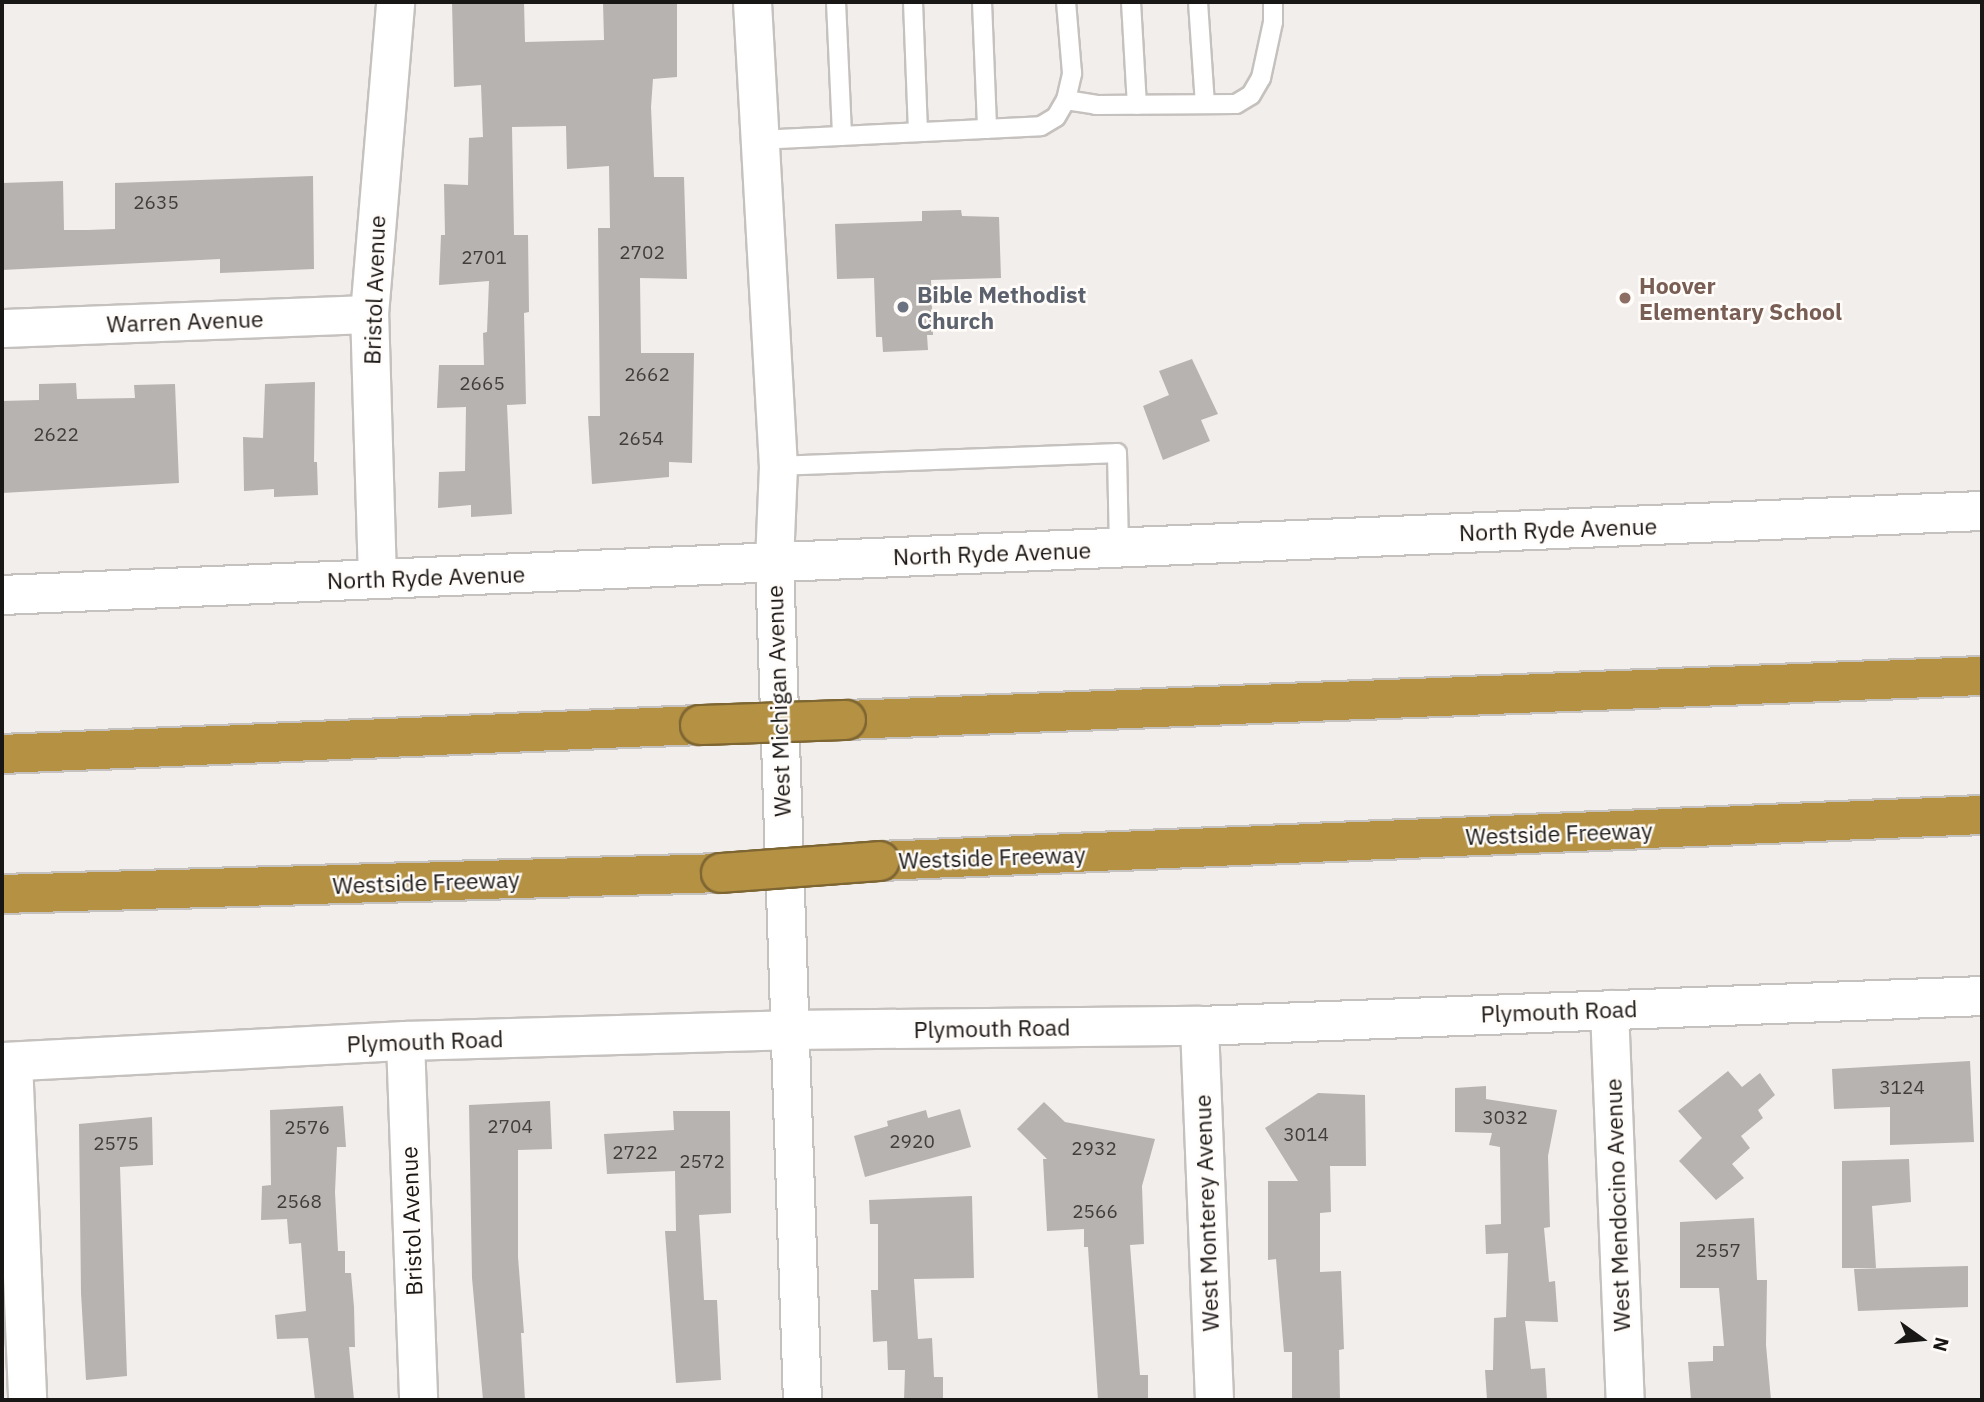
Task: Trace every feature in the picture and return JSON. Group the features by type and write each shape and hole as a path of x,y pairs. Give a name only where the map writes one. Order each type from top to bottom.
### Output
{"highway":[{"path":"2,754 1982,676"},
{"name":"Westside Freeway","path":"2,894 720,873 880,861 1982,816"}],"street":[{"name":"Bristol Avenue","path":"377,579 369,314 395,2"},
{"name":"West Michigan Avenue","path":"752,2 778,466 774,562 802,1400"},
{"name":"Warren Avenue","path":"2,328 369,314"},
{"name":"North Ryde Avenue","path":"2,595 1982,511"},
{"name":"Plymouth Road","path":"8,1062 405,1041 788,1030 1199,1026 1982,996"},
{"name":"West Mendocino Avenue","path":"1609,1009 1625,1400"},
{"name":"West Monterey Avenue","path":"1199,1026 1214,1400"},
{"name":"Bristol Avenue","path":"405,1041 418,1400"},
{"path":"8,1062 27,1400"}],"lane":[{"path":"836,2 842,136"},
{"path":"913,2 918,132"},
{"path":"982,2 987,129"},
{"path":"758,140 1041,126 1056,117 1066,100 1072,73 1066,2"},
{"path":"1131,2 1137,105"},
{"path":"1198,2 1205,104"},
{"path":"1066,100 1096,105 1236,104 1251,95 1261,78 1273,22 1273,2"},
{"path":"778,466 1117,453 1119,547"}],"building":[{"path":"452,2 524,2 525,42 604,40 603,2 677,2 677,77 653,79 651,107 654,177 684,177 687,279 640,278 641,353 694,353 692,463 669,462 669,477 592,484 588,416 600,416 598,228 610,228 609,166 567,169 566,126 512,127 514,235 528,235 529,312 524,313 526,404 507,405 512,514 471,517 471,505 438,508 439,472 465,471 466,407 437,408 439,365 484,365 483,333 487,332 489,281 439,285 441,235 445,235 444,184 468,185 469,138 483,137 481,85 454,87"},
{"path":"313,176 314,269 220,273 220,259 2,270 2,183 63,181 64,230 88,230 115,229 115,183"},
{"name":"Bible Methodist Church","path":"961,210 962,216 999,217 1001,278 931,280 933,335 927,335 928,350 883,352 882,337 876,337 874,278 837,279 835,224 922,221 922,211"},
{"path":"1192,359 1218,414 1201,420 1210,441 1163,460 1143,406 1169,395 1159,371"},
{"path":"315,382 314,462 317,462 318,495 274,497 274,489 244,491 243,437 263,438 265,384"},
{"path":"76,383 77,399 135,398 134,385 175,384 179,483 2,493 2,401 39,400 39,384"},
{"path":"1970,1061 1974,1142 1890,1145 1890,1107 1834,1109 1832,1069"},
{"path":"1728,1071 1742,1087 1760,1073 1775,1095 1758,1110 1763,1118 1741,1136 1750,1148 1732,1164 1744,1178 1716,1200 1679,1161 1702,1138 1678,1111"},
{"path":"1486,1086 1486,1099 1557,1110 1548,1156 1550,1227 1544,1228 1549,1282 1555,1281 1558,1322 1525,1321 1531,1369 1545,1368 1547,1400 1487,1400 1485,1370 1493,1370 1494,1318 1506,1317 1508,1253 1486,1254 1485,1225 1501,1224 1500,1147 1489,1145 1492,1133 1455,1132 1455,1088"},
{"path":"1318,1093 1365,1095 1366,1166 1330,1166 1331,1212 1320,1213 1320,1272 1341,1271 1344,1349 1339,1350 1340,1400 1292,1400 1292,1352 1284,1352 1276,1259 1268,1260 1268,1181 1298,1181 1265,1128"},
{"path":"550,1101 552,1149 518,1150 518,1257 524,1333 521,1333 525,1400 483,1400 472,1278 469,1105"},
{"path":"1044,1102 1065,1122 1155,1139 1142,1186 1144,1244 1130,1245 1140,1375 1148,1375 1148,1400 1098,1400 1088,1247 1084,1247 1084,1229 1047,1231 1043,1159 1047,1159 1017,1129"},
{"path":"343,1106 346,1147 337,1147 335,1192 338,1251 345,1251 345,1273 351,1273 355,1347 349,1347 354,1400 315,1400 308,1338 277,1339 275,1315 306,1311 301,1243 289,1244 287,1219 261,1220 262,1186 271,1185 270,1110"},
{"path":"960,1109 971,1147 865,1177 854,1136 888,1126 887,1121 926,1110 928,1118"},
{"path":"673,1111 730,1111 731,1213 699,1215 704,1300 717,1300 721,1380 676,1383 665,1231 676,1231 675,1171 607,1174 604,1134 674,1130"},
{"path":"152,1117 153,1165 120,1167 127,1376 86,1380 81,1293 79,1124"},
{"path":"1909,1159 1911,1202 1872,1206 1876,1268 1842,1268 1842,1161"},
{"path":"972,1196 974,1278 914,1279 918,1339 932,1338 934,1377 943,1377 943,1400 904,1400 905,1370 888,1370 887,1341 873,1342 871,1290 878,1290 878,1224 870,1224 869,1200"},
{"path":"1754,1218 1757,1280 1767,1280 1766,1345 1771,1400 1691,1400 1688,1362 1713,1361 1713,1346 1724,1346 1719,1288 1680,1288 1680,1222"},
{"path":"1968,1266 1968,1307 1858,1311 1854,1269"}],"place":[{"name":"Hoover Elementary School","path":"1625,298"},
{"name":"Bible Methodist Church","path":"903,307"}]}
